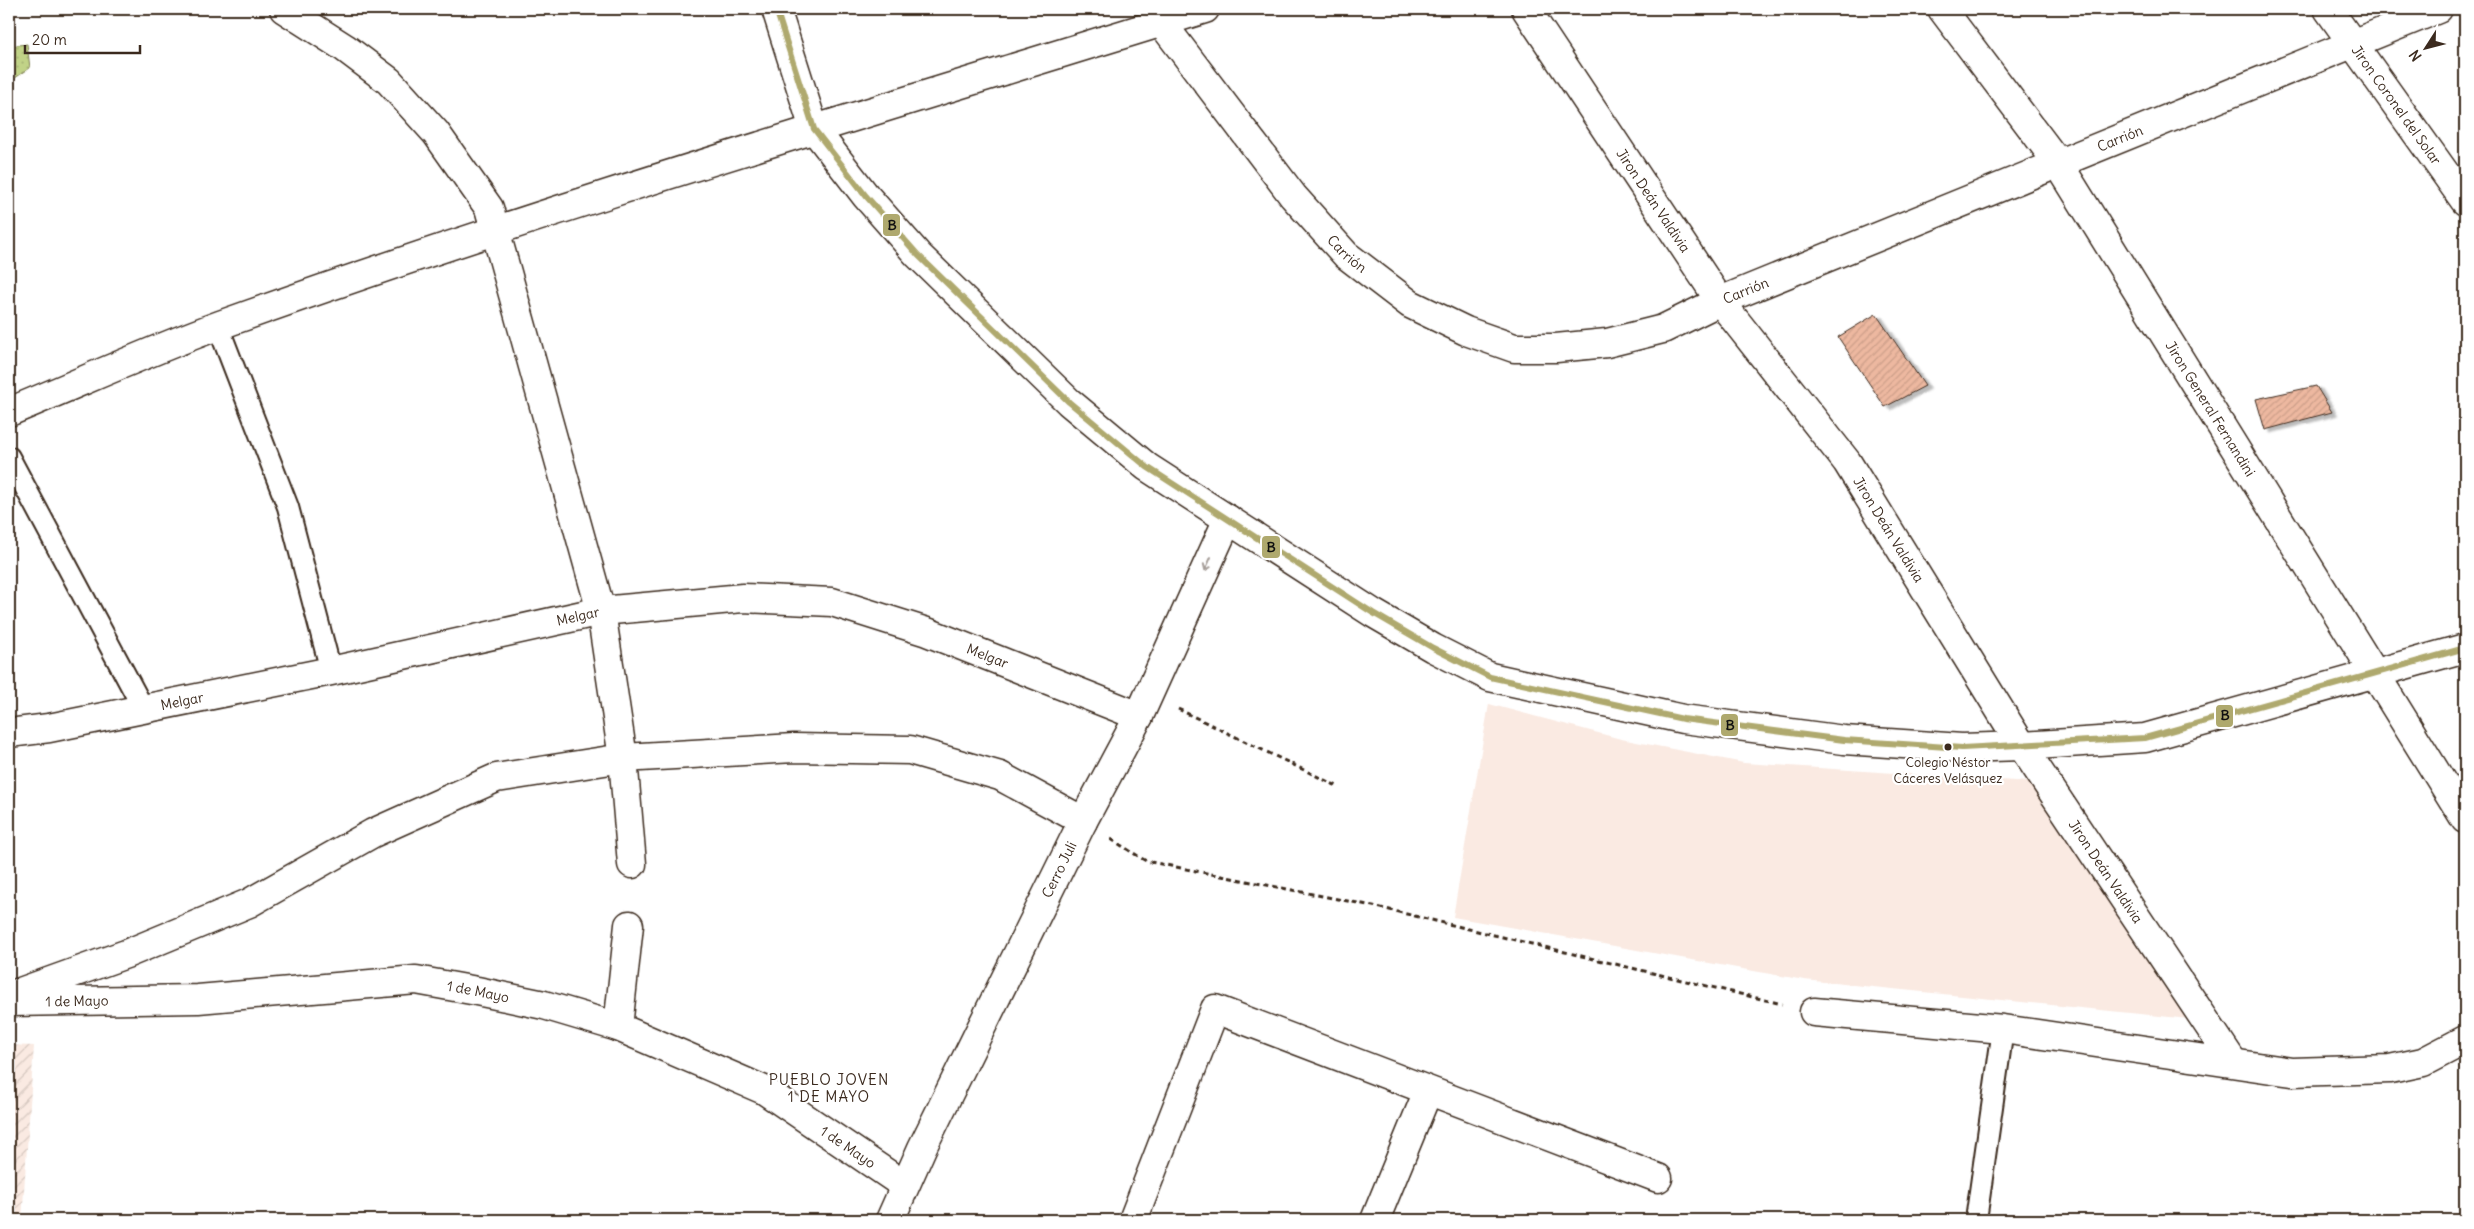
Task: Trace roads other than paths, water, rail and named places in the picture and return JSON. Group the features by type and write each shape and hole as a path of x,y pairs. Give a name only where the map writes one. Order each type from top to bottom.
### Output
{"street":[{"path":"284,9 345,48 389,80 436,133 489,208 602,611 623,758 632,864"},
{"path":"776,9 814,129 866,196 918,255 1068,402 1147,467 1373,613 1433,648 1490,676 1683,719 1844,740 1962,748 2145,738 2465,648"},
{"path":"9,412 218,326 496,231 1158,16 1205,9"},
{"name":"Jiron Deán Valdivia","path":"1526,9 1720,301 1847,462 2022,746 2233,1062"},
{"name":"Jiron General Fernandini","path":"1942,9 2058,163 2377,674 2465,819"},
{"name":"Jiron Coronel del Solar","path":"2328,9 2465,201"},
{"name":"Carrión","path":"1158,16 1293,196 1346,255 1410,304 1466,331 1514,348 1556,348 1606,343 1663,329 1720,301 2438,9"},
{"name":"Cerro Juli","path":"890,1220 904,1185 1083,822 1144,705 1228,519"},
{"name":"Melgar","path":"9,733 49,728 331,671 602,611 743,598 832,602 1144,705"},
{"path":"9,996 126,954 250,903 373,834 496,778 623,758 794,748 910,750 1000,776 1083,822"},
{"path":"618,1027 628,926"},
{"name":"1 de Mayo","path":"9,1002 198,999 416,980 544,1005 618,1027 764,1090 904,1185"},
{"path":"1132,1220 1215,1009 1658,1178"},
{"path":"1814,1012 2003,1030 2292,1072 2390,1069 2423,1062 2465,1040"},
{"path":"1375,1220 1428,1091"}],"lane":[{"path":"218,326 288,507 331,671"},
{"path":"9,457 143,708"},
{"path":"1976,1220 2003,1030"}],"place":[{"name":"Colegio Néstor Cáceres Velásquez","path":"1948,747"}],"district":[{"name":"PUEBLO JOVEN 1 DE MAYO","path":"829,1088"}]}
